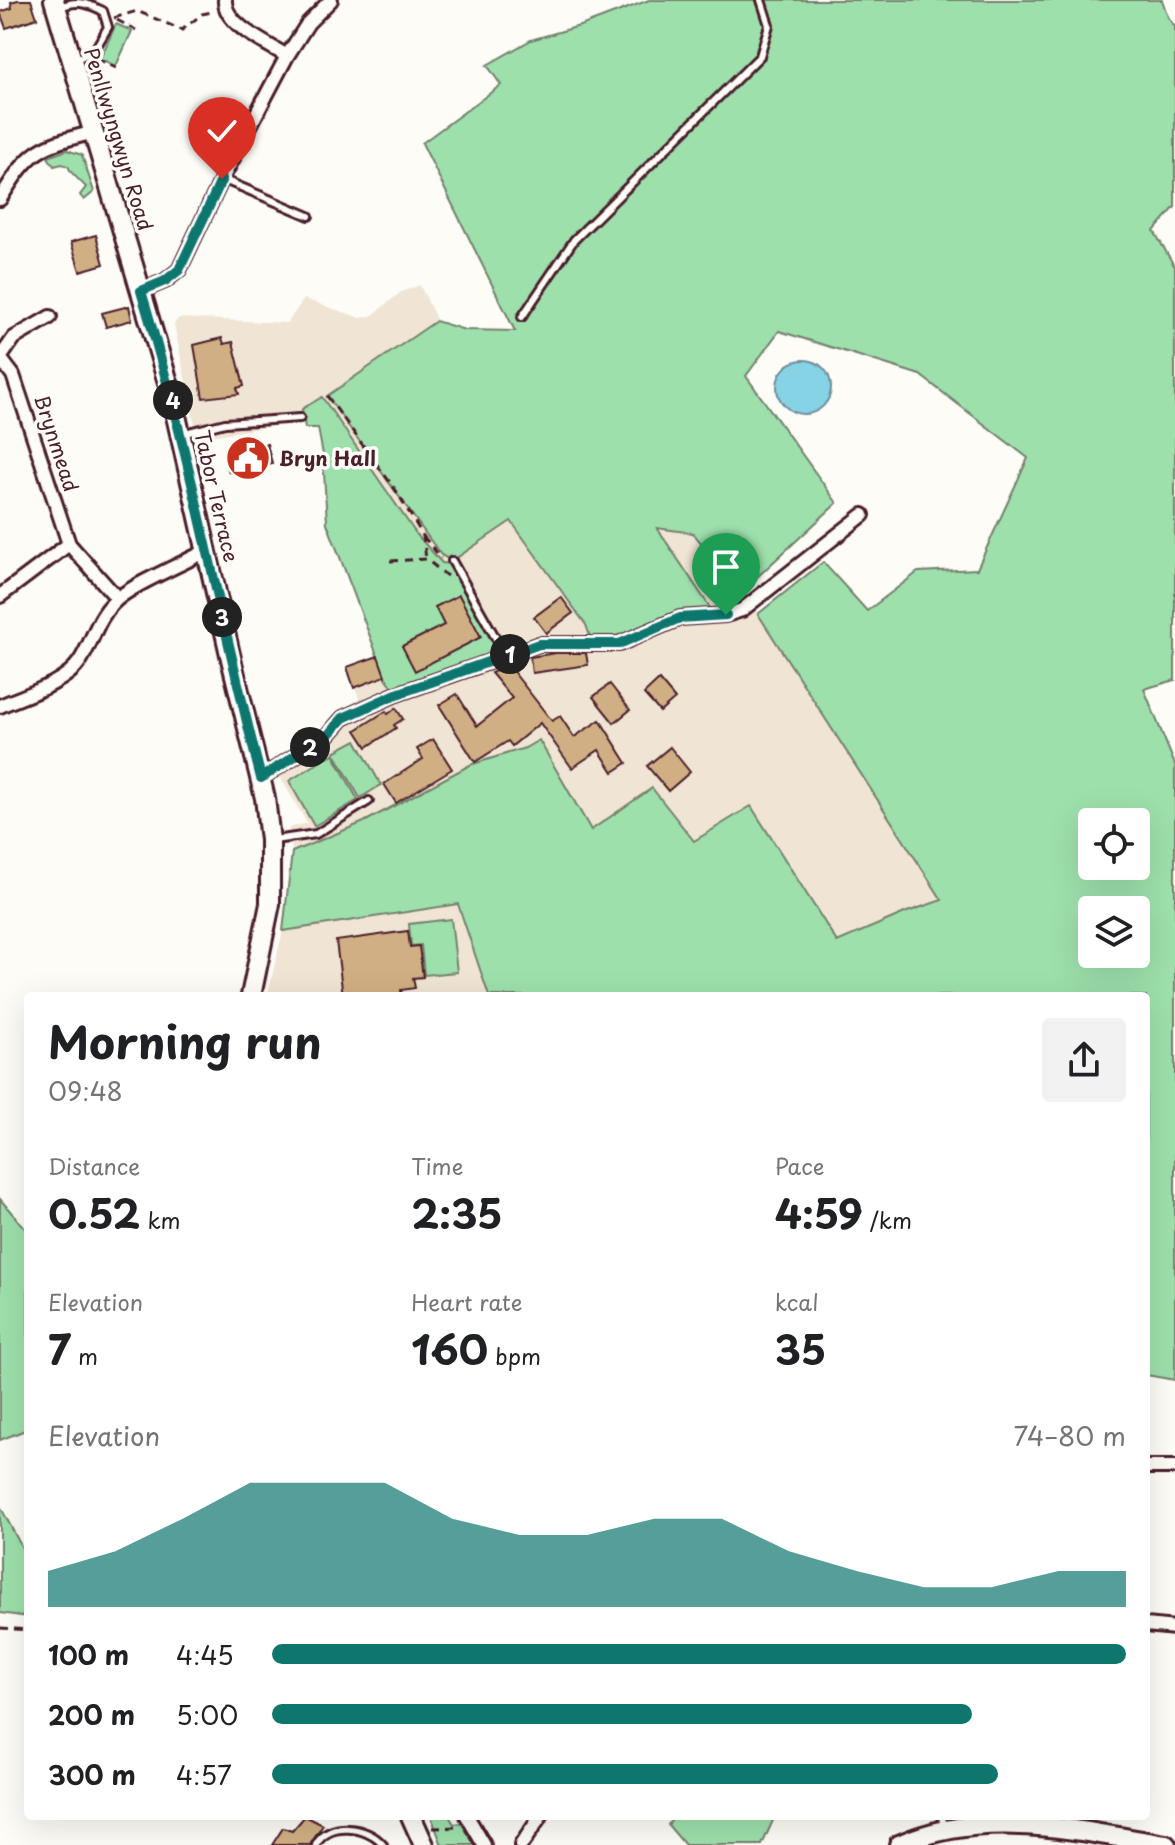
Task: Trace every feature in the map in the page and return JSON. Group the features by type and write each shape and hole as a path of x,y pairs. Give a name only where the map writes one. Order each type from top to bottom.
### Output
{"main road":[{"name":"Penllwyngwyn Road","path":"56,4 141,291"},
{"name":"Tabor Terrace","path":"141,291 170,389 261,778 270,840 270,904 252,992"},
{"path":"899,1845 943,1823 1064,1829 1166,1845"}],"street":[{"path":"141,291 165,281 179,270 222,179 287,56 308,23 331,0"},
{"path":"224,5 232,21 287,56"},
{"path":"0,199 33,153 95,132"},
{"name":"Brynmead","path":"50,317 14,338 0,358 13,375 69,544 117,598"},
{"path":"261,778 329,734 343,718 394,695 539,644 619,644 680,618 726,615 742,610 863,515"},
{"path":"0,596 69,544"},
{"path":"0,706 54,682 78,665 93,639 102,614 117,598 206,551"},
{"path":"1150,1467 1175,1467"},
{"path":"1150,1625 1175,1628"},
{"path":"521,1845 538,1820"},
{"path":"470,1821 484,1845"}],"lane":[{"path":"522,317 574,240 760,56 769,25 761,0"},
{"path":"56,4 75,1 88,3 110,19 94,51 73,60"},
{"path":"222,179 309,216"},
{"path":"181,434 225,423 300,418"},
{"path":"452,561 506,656"},
{"path":"270,840 316,834 369,801"},
{"path":"316,1845 321,1836 334,1828 355,1830 378,1839 383,1845"}],"path":[{"path":"110,19 137,11 182,30 202,14 224,5"},
{"path":"110,19 136,30"},
{"path":"97,59 116,68"},
{"path":"327,396 397,492 423,536 440,557 452,561"},
{"path":"423,536 426,559"},
{"path":"390,561 426,559 455,582"},
{"path":"0,1628 24,1630"},
{"path":"417,1830 470,1821"}],"shaded area":[{"path":"420,285 437,321 465,330 524,331 758,614 942,900 821,948 686,992 539,741 292,852 289,828 307,823 280,777 274,759 326,728 360,701 347,667 377,655 327,523 323,455 318,428 305,428 303,421 217,435 201,444 174,324 179,318 287,323 304,299 361,318 373,315 401,292"},
{"path":"459,904 488,992 268,992 283,931"}],"green space":[{"path":"649,0 1162,0 1175,27 1175,207 1154,231 1175,267 1175,680 1144,689 1175,765 1175,1380 1150,1376 1150,992 488,992 458,904 283,931 292,852 364,822 470,765 525,748 539,740 591,830 652,788 694,841 751,806 837,942 942,900 758,614 823,562 867,611 918,572 977,569 1028,458 920,375 779,331 746,376 837,503 741,592 693,533 657,528 711,609 667,616 636,633 591,639 586,625 511,521 452,561 441,555 327,396 436,321 465,330 515,331 422,143 501,85 487,65 531,40 583,25"},
{"path":"116,24 132,31 116,66 100,59"},
{"path":"67,150 82,155 94,192 84,200 80,195 86,187 68,166 54,166 48,157"},
{"path":"322,397 417,535 442,563 451,564 499,651 394,689 385,676 327,523 323,455 318,428 305,428 302,409"},
{"path":"356,740 381,785 360,798 334,752"},
{"path":"333,754 358,800 314,826 289,781"},
{"path":"451,919 457,972 424,975 421,945 411,946 409,924"},
{"path":"0,1199 24,1227 24,1431 0,1440"},
{"path":"0,1506 24,1551 24,1616 0,1613"},
{"path":"433,1820 452,1820 454,1824 466,1822 479,1845 442,1845"},
{"path":"671,1820 773,1820 762,1845 685,1845 668,1825"}],"water":[{"path":"804,360 823,368 831,387 823,406 804,414 785,406 777,387 785,368"}],"building":[{"path":"31,0 37,18 6,28 0,12 12,8 11,2"},
{"path":"96,235 104,264 80,271 71,242"},
{"path":"129,306 132,320 106,327 102,313"},
{"path":"222,338 224,344 233,342 244,386 237,388 239,394 203,398 194,345"},
{"name":"Bryn Hall","path":"267,444 272,463 229,472 225,453"},
{"path":"459,595 481,637 415,671 402,646 444,625 435,607"},
{"path":"561,597 573,613 546,633 534,617"},
{"path":"586,653 588,665 532,673 530,657"},
{"path":"378,656 385,676 354,688 347,667"},
{"path":"508,665 552,721 560,716 574,737 600,720 627,763 613,772 599,750 572,768 540,723 512,746 508,741 475,762 439,705 457,694 477,726 512,698 491,673"},
{"path":"659,680 675,699 660,712 644,694"},
{"path":"610,684 630,710 614,723 593,697"},
{"path":"396,708 403,719 394,725 396,728 367,747 356,730"},
{"path":"433,739 452,769 396,803 384,784 423,759 417,749"},
{"path":"670,747 690,772 668,791 647,766"},
{"path":"408,931 410,947 419,946 423,977 413,978 415,988 401,992 342,992 336,941"},
{"path":"302,1820 313,1820 323,1825 310,1845 272,1845 283,1828 292,1831"}],"place":[{"name":"Bryn Hall","path":"248,458"}],"route":[{"path":"222,179 179,270 165,281 141,291 170,389 261,778 329,734 343,718 394,695 539,644 619,644 680,618 726,615"}]}
